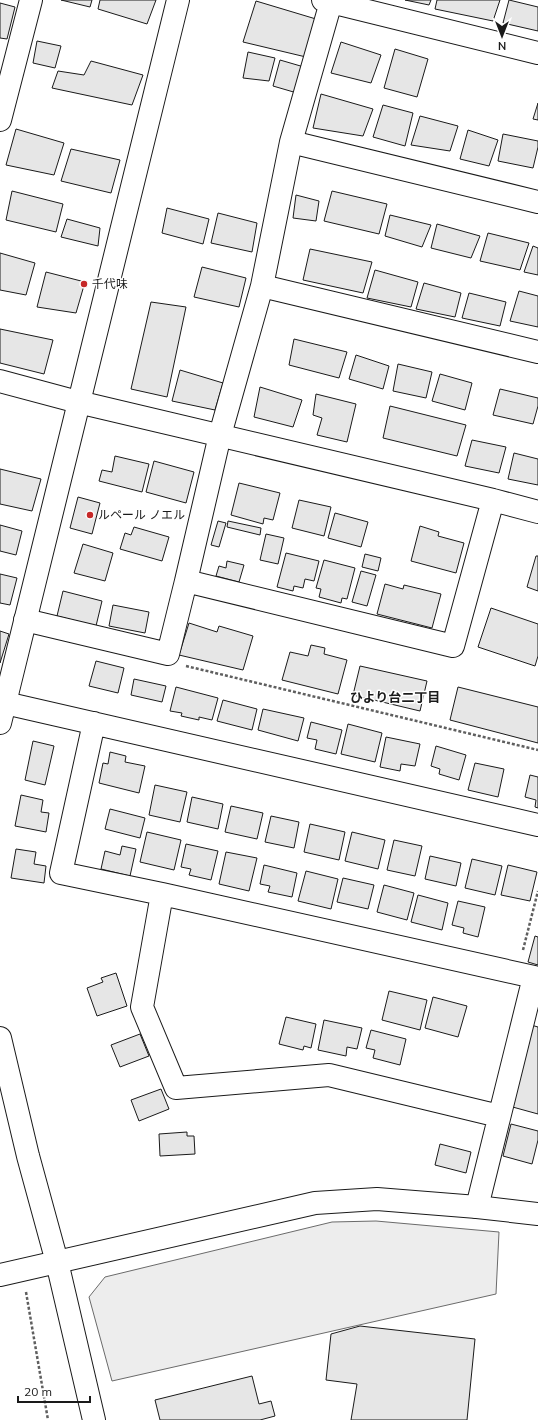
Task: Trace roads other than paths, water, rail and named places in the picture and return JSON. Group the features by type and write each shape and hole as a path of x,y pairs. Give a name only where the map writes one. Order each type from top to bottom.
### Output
{"street":[{"path":"0,120 6,68 31,0"},
{"path":"178,0 2,713 94,723 538,825"},
{"path":"25,620 168,654 220,435 262,286 291,142 327,1 538,53"},
{"path":"291,142 538,202"},
{"path":"262,286 538,352"},
{"path":"0,381 78,402 493,500 538,512"},
{"path":"186,581 453,646 493,500"},
{"path":"94,723 61,873 530,976 477,1207"},
{"path":"162,894 142,1007 176,1088 329,1075 499,1116"},
{"path":"0,1038 28,1156 57,1262 94,1420"},
{"path":"0,1275 315,1203 377,1199 477,1207 538,1214"}],"place":[{"name":"千代味","path":"84,284"},
{"name":"ルペール ノエル","path":"90,515"}],"district":[{"name":"ひより台二丁目","path":"395,697"}]}
